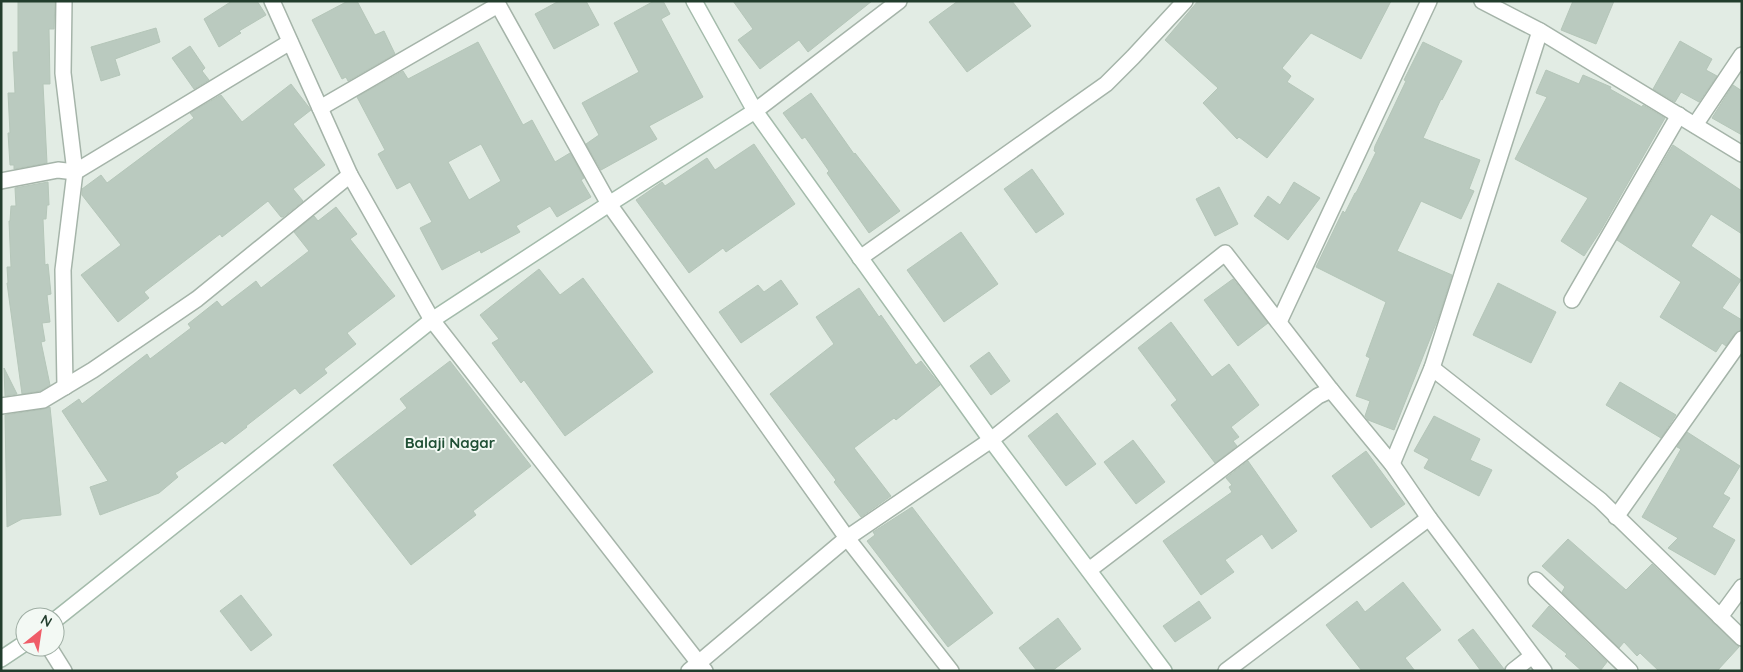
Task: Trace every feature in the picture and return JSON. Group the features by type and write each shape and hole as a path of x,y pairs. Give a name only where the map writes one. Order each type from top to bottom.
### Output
{"street":[{"path":"64,1 63,73 74,172 63,270 65,387"},
{"path":"272,1 350,175 432,320 698,668 847,538 991,440 1225,253 1331,390 1392,464 1429,518 1544,671"},
{"path":"694,1 755,111 991,440 1164,671"},
{"path":"65,612 432,320 755,111 899,1"},
{"path":"860,258 1106,84 1185,1"},
{"path":"1279,322 1429,1"},
{"path":"1482,1 1540,31 1742,154"},
{"path":"320,108 497,3 609,204 847,538 951,671"},
{"path":"1392,464 1432,368 1540,31"},
{"path":"1,181 58,170 74,172 290,42"},
{"path":"1695,125 1742,55"},
{"path":"1572,300 1679,116"},
{"path":"1,406 43,400 93,370 197,299 350,175"},
{"path":"1616,517 1742,339"},
{"path":"1432,368 1600,500 1742,638"},
{"path":"1089,570 1318,396 1331,390"},
{"path":"1226,671 1429,518"},
{"path":"1536,580 1630,671"},
{"path":"1720,617 1742,587"},
{"path":"1,659 15,650"},
{"path":"1513,671 1532,656"},
{"path":"55,657 64,671"}],"building":[{"path":"18,1 55,1 54,29 49,29 50,84 43,84 47,163 14,169 14,165 10,165 8,93 15,93 13,52 18,52"},
{"path":"232,1 257,1 266,15 239,31 241,33 219,47 204,19"},
{"path":"348,1 357,1 375,35 384,31 395,54 348,81 346,77 342,79 312,20"},
{"path":"559,1 586,1 599,25 554,49 535,14"},
{"path":"654,1 663,1 670,14 661,19 703,97 649,126 657,139 601,170 586,144 599,135 582,103 639,72 614,23"},
{"path":"733,1 872,1 808,52 799,40 760,69 738,40 753,29"},
{"path":"958,1 1012,1 1031,26 967,72 929,22"},
{"path":"1198,1 1391,1 1361,59 1311,33 1282,68 1291,76 1287,82 1314,99 1267,158 1239,137 1237,139 1203,103 1218,88 1165,40"},
{"path":"1573,1 1614,1 1596,44 1561,30"},
{"path":"156,28 160,42 115,59 120,75 101,81 91,47"},
{"path":"1680,41 1712,59 1706,70 1717,76 1699,102 1681,92 1675,102 1653,89"},
{"path":"478,42 523,125 532,120 555,162 570,153 584,178 581,180 591,197 557,217 550,206 516,226 520,232 481,253 480,250 442,270 420,228 432,222 410,182 397,189 378,154 385,150 357,97 403,71 408,79","holes":["481,144 501,181 469,200 448,162"]},
{"path":"1423,42 1462,61 1441,99 1423,138 1480,160 1469,189 1474,191 1461,219 1421,201 1397,251 1452,275 1439,316 1394,430 1368,420 1365,416 1370,401 1356,396 1370,358 1366,356 1386,302 1316,267 1343,211 1345,213 1376,152 1374,151 1375,146"},
{"path":"190,46 205,68 202,71 209,80 194,89 172,58"},
{"path":"1546,70 1579,84 1583,75 1611,87 1610,89 1665,118 1584,256 1561,241 1588,198 1515,159 1547,97 1536,93"},
{"path":"291,84 311,110 293,124 325,165 293,189 303,201 281,217 268,201 222,237 220,234 144,292 149,298 118,322 81,275 121,245 82,195 82,189 101,175 107,183 194,118 190,113 221,95 242,122"},
{"path":"1733,85 1742,91 1742,135 1712,118"},
{"path":"811,93 854,154 900,211 869,233 827,173 829,171 805,137 802,139 783,113"},
{"path":"754,144 795,204 726,252 723,248 689,273 636,200 662,182 665,186 707,158 715,170"},
{"path":"1673,145 1742,191 1742,234 1711,214 1691,246 1741,280 1722,308 1742,320 1742,330 1735,333 1726,346 1722,343 1716,352 1660,317 1681,282 1617,240"},
{"path":"1032,169 1064,214 1036,233 1004,189"},
{"path":"48,182 49,205 47,205 46,219 43,219 45,265 48,264 51,294 47,295 50,322 42,323 45,341 41,342 50,385 40,391 22,394 7,283 7,267 11,267 9,221 11,206 16,206 15,188"},
{"path":"1294,182 1320,198 1288,240 1254,216 1268,196 1280,205"},
{"path":"1219,187 1238,224 1215,236 1196,199"},
{"path":"336,207 357,234 350,239 395,296 347,333 356,344 324,369 327,373 300,394 295,388 225,444 222,441 175,473 178,477 159,493 100,515 90,487 108,481 62,411 79,399 82,404 147,354 150,359 191,328 188,324 217,301 222,307 256,281 261,288 309,251 294,232 314,216 318,221"},
{"path":"961,232 998,284 944,322 907,270"},
{"path":"539,269 560,295 583,278 653,372 565,436 524,380 521,383 492,343 499,339 480,315"},
{"path":"1233,279 1268,323 1238,346 1204,300"},
{"path":"781,280 798,304 741,343 719,312 758,285 764,292"},
{"path":"1498,283 1556,312 1531,363 1473,335"},
{"path":"859,288 879,317 881,315 916,365 921,361 940,385 896,420 894,418 854,448 891,496 861,517 834,482 836,480 770,394 834,344 816,317"},
{"path":"1171,322 1212,377 1229,364 1259,405 1231,427 1239,437 1233,441 1237,446 1215,463 1171,405 1177,400 1138,348"},
{"path":"989,352 1010,381 991,395 970,366"},
{"path":"450,361 531,466 473,511 476,515 411,565 333,465 407,408 400,399"},
{"path":"4,368 17,394 5,396"},
{"path":"1620,382 1676,415 1661,438 1606,405"},
{"path":"50,407 61,515 22,519 7,527 5,415"},
{"path":"1057,413 1096,464 1066,486 1028,436"},
{"path":"1434,416 1480,439 1470,460 1492,470 1479,496 1424,468 1429,459 1414,451"},
{"path":"1687,432 1740,466 1723,494 1730,498 1712,527 1735,540 1715,575 1668,548 1678,538 1642,517 1681,449 1677,447"},
{"path":"1133,440 1165,482 1136,504 1104,462"},
{"path":"1366,451 1405,504 1371,528 1332,476"},
{"path":"1248,461 1297,531 1272,549 1262,534 1225,560 1234,572 1201,595 1163,541 1232,492 1229,487 1232,485 1226,478"},
{"path":"912,507 993,613 948,647 867,541 875,535 873,532"},
{"path":"1568,539 1626,590 1652,564 1739,647 1717,671 1659,671 1640,653 1637,656 1624,642 1619,648 1562,592 1565,587 1542,566"},
{"path":"1403,582 1441,630 1405,658 1415,671 1362,671 1326,625 1357,601 1365,612"},
{"path":"241,595 272,635 251,651 220,611"},
{"path":"1199,601 1211,618 1175,642 1163,626"},
{"path":"1549,606 1607,662 1600,671 1582,671 1565,656 1567,654 1532,626"},
{"path":"1058,618 1081,649 1052,671 1037,671 1019,648"},
{"path":"1473,629 1504,671 1481,671 1458,640"}],"district":[{"name":"Balaji Nagar","path":"450,443"}]}
